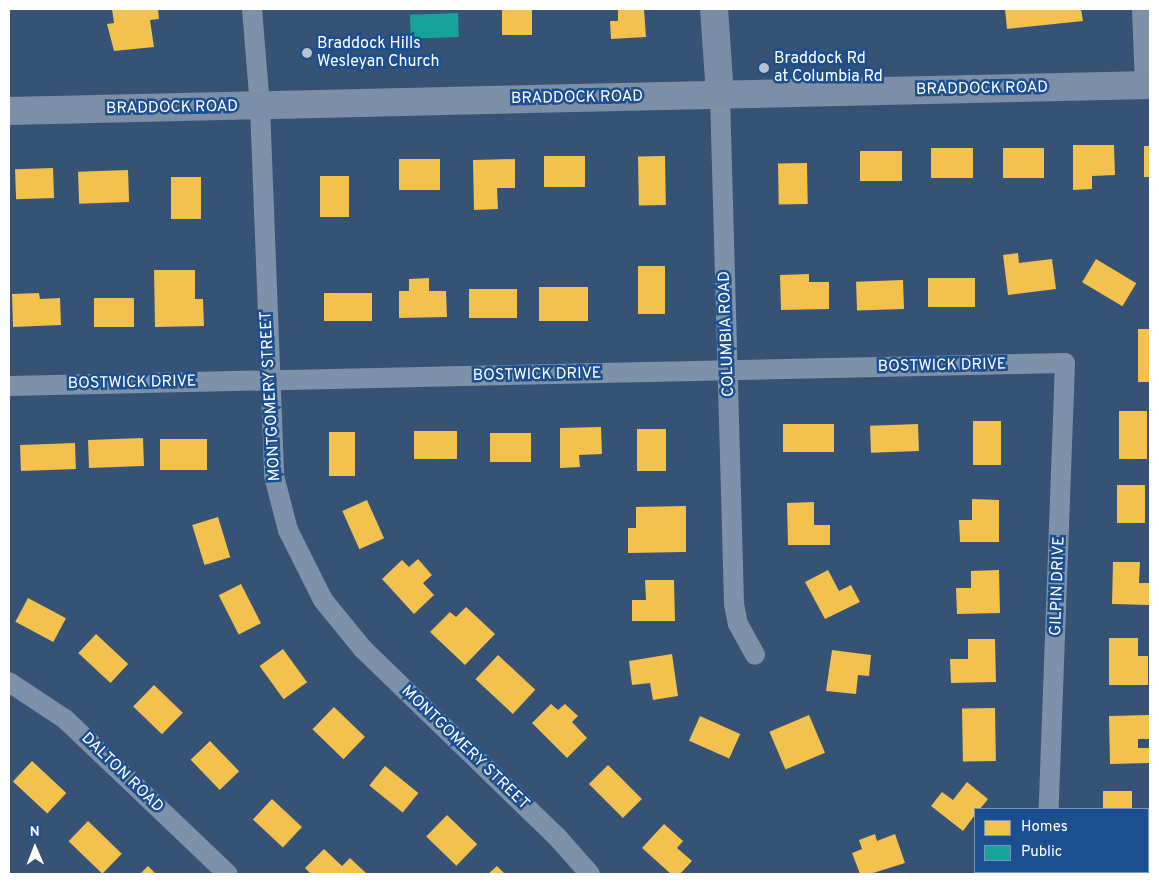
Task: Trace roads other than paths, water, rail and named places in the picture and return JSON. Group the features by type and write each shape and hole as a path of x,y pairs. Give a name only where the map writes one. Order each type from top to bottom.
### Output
{"main road":[{"name":"BRADDOCK ROAD","path":"9,112 1149,85"}],"street":[{"name":"MONTGOMERY STREET","path":"252,9 260,106 268,380 277,492 288,530 323,600 363,649 558,838 590,874"},
{"name":"COLUMBIA ROAD","path":"714,9 720,95 734,604 738,624 755,655"},
{"path":"1142,9 1149,85"},
{"name":"BOSTWICK DRIVE","path":"9,386 1065,363"},
{"name":"GILPIN DRIVE","path":"1049,808 1065,363"},
{"name":"DALTON ROAD","path":"9,682 65,719 228,874"}],"place":[{"name":"Braddock Hills Wesleyan Church","path":"307,53"},
{"name":"Braddock Rd at Columbia Rd","path":"764,68"}]}
